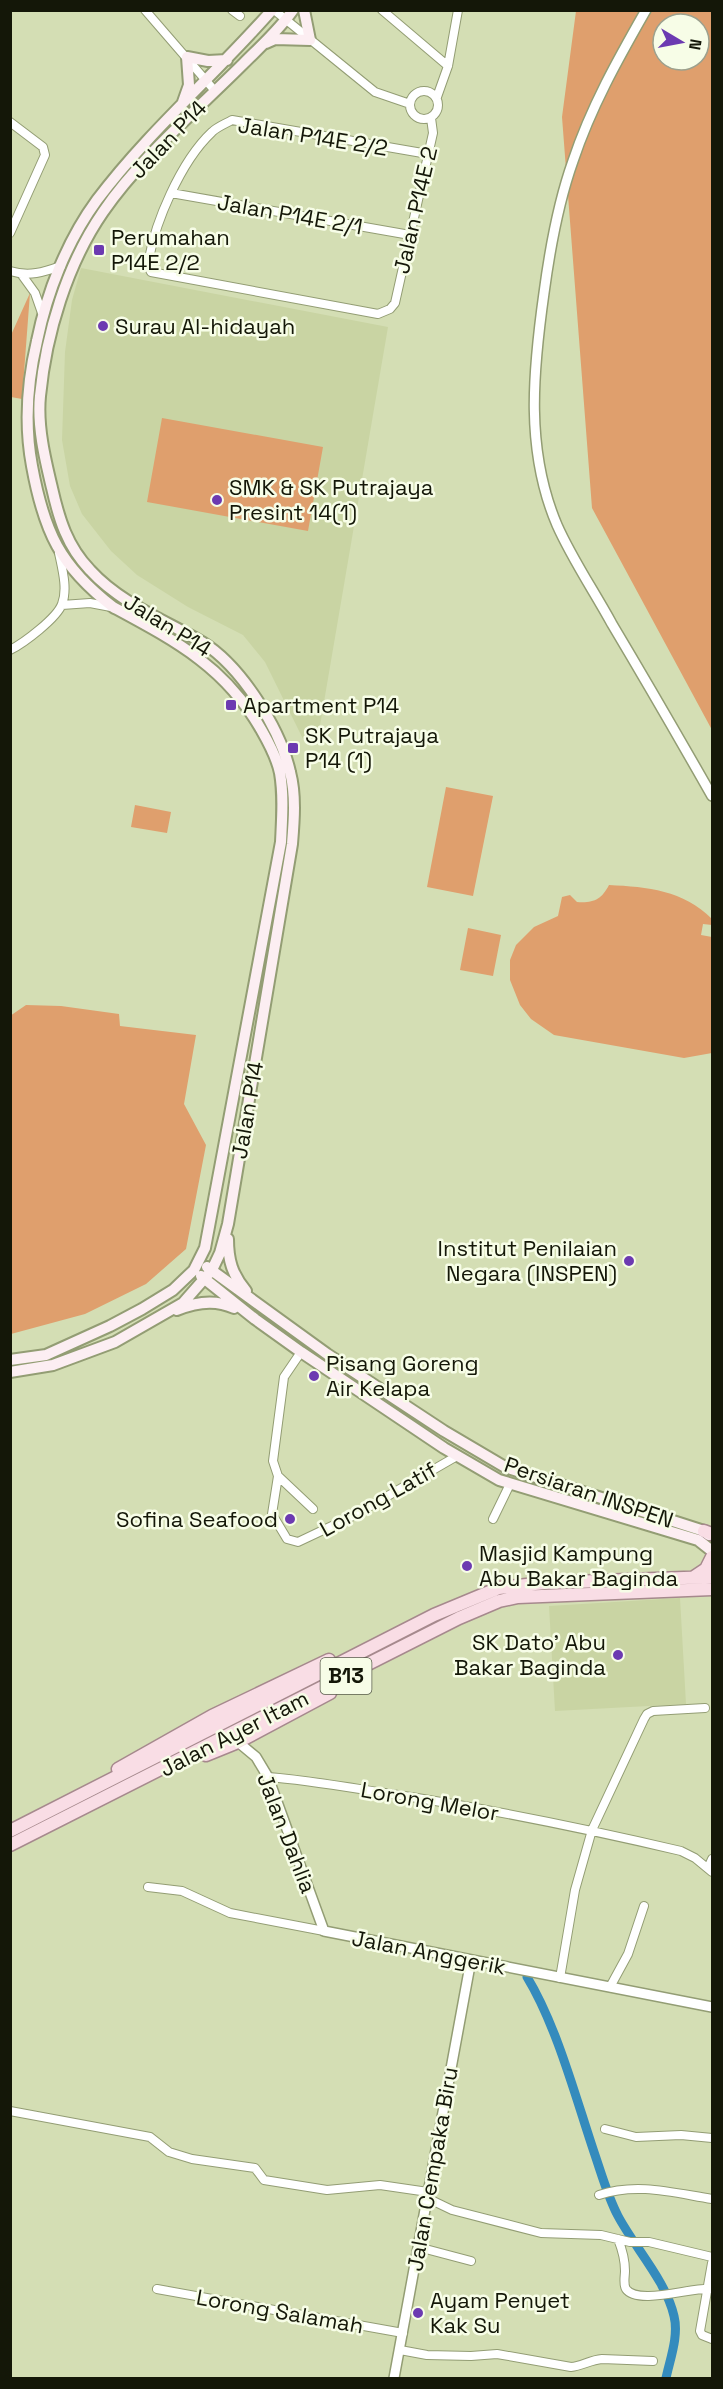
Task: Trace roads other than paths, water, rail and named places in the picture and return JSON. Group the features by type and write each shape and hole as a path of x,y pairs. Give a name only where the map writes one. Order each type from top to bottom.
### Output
{"main road":[{"name":"Jalan P14","path":"10,1360 46,1355 110,1326 173,1290 196,1266 205,1248 281,842 283,814 280,774 273,750 228,683 199,657 113,607 82,580 59,550 48,530 38,500 27,423 28,379 42,314 70,245 96,202 141,145 227,60 273,10"},
{"name":"Jalan P14","path":"10,1372 53,1365 115,1342 183,1303 208,1275 220,1253 228,1224 292,844 294,813 291,773 282,746 262,709 237,672 206,645 108,588 78,556 59,522 44,453 40,398 51,330 70,272 102,213 139,167 262,45 293,10"},
{"path":"262,45 275,39 310,40 304,10"},
{"path":"182,105 189,85 187,57 208,61 227,60"},
{"path":"228,1224 229,1261 236,1278 256,1304"},
{"path":"196,1266 256,1304"},
{"path":"208,1275 255,1319"},
{"path":"150,1323 202,1302 222,1302 255,1319"},
{"name":"Persiaran INSPEN","path":"256,1304 444,1431 505,1467 710,1534"},
{"name":"Persiaran INSPEN","path":"255,1319 458,1456 510,1484 698,1540 712,1551"},
{"path":"693,1578 706,1569 712,1557"},
{"name":"B13","path":"10,1830 99,1786 122,1765 212,1716 329,1660 354,1656 434,1615 499,1588 544,1582 712,1577"},
{"name":"Jalan Ayer Itam","path":"10,1845 489,1605 518,1597 708,1589"},
{"path":"125,1788 238,1742 324,1696 427,1635"}],"street":[{"path":"145,10 215,91"},
{"path":"232,10 240,16"},
{"path":"273,10 375,92 410,104"},
{"path":"382,10 448,66"},
{"path":"436,98 448,66 458,10"},
{"path":"646,10 604,85 573,159 561,197 539,332 533,382 534,414 540,467 557,524 583,574 712,796"},
{"path":"423,90 432,92 438,109 431,118 419,118 411,112 410,104 414,94 423,90"},
{"name":"Jalan P14E 2","path":"395,303 433,133 431,118"},
{"name":"Jalan P14E 2/2","path":"395,303 390,309 378,314 151,272 148,266 149,257 157,227 171,193 198,149 213,131 232,120 428,154"},
{"path":"10,122 43,147 45,155 10,233"},
{"name":"Jalan P14E 2/1","path":"171,193 410,235"},
{"path":"10,271 22,275 41,273 61,266"},
{"path":"22,275 35,292 42,314"},
{"path":"10,650 41,628 62,604 64,590 59,550"},
{"path":"62,604 90,603 113,607"},
{"path":"301,1352 289,1368 282,1388 273,1461 278,1476 313,1509"},
{"name":"Lorong Latif","path":"278,1476 272,1514 287,1539 298,1542 353,1516 458,1456"},
{"path":"493,1519 510,1484"},
{"path":"560,1977 575,1890 592,1830 647,1714 653,1711 705,1708"},
{"name":"Jalan Dahlia","path":"238,1742 256,1757 268,1777 324,1931"},
{"name":"Lorong Melor","path":"268,1777 315,1781 592,1830 681,1851 695,1858 710,1870"},
{"path":"710,1870 712,1859"},
{"name":"Jalan Anggerik","path":"148,1887 182,1891 230,1912 712,2007"},
{"path":"610,1987 628,1954 644,1906"},
{"name":"Jalan Cempaka Biru","path":"394,2379 471,1960"},
{"path":"10,2111 150,2137 169,2152 192,2159 250,2166 259,2171 264,2180 327,2190 380,2185 428,2195 452,2210 541,2233 601,2235 630,2242 650,2242 712,2257"},
{"path":"605,2129 636,2137 681,2135 712,2138"},
{"path":"604,2194 631,2187 712,2199"},
{"path":"618,2239 624,2256 626,2289 636,2295 662,2296 710,2289"},
{"path":"418,2247 471,2261"},
{"path":"712,2263 710,2289 700,2331 702,2336 712,2339"},
{"name":"Lorong Salamah","path":"157,2289 403,2333"},
{"path":"400,2350 427,2355 497,2354 571,2367 580,2366 594,2359 652,2361"}],"waterway":[{"path":"527,1977 557,2042 612,2203 670,2303 675,2331 666,2378"}],"place":[{"name":"Perumahan P14E 2/2","path":"99,250"},
{"name":"Surau Al-hidayah","path":"103,326"},
{"name":"SMK & SK Putrajaya Presint 14(1)","path":"217,500"},
{"name":"Apartment P14","path":"231,705"},
{"name":"SK Putrajaya P14 (1)","path":"293,748"},
{"name":"Institut Penilaian Negara (INSPEN)","path":"629,1261"},
{"name":"Pisang Goreng Air Kelapa","path":"314,1376"},
{"name":"Sofina Seafood","path":"290,1519"},
{"name":"Masjid Kampung Abu Bakar Baginda","path":"467,1566"},
{"name":"SK Dato' Abu Bakar Baginda","path":"618,1655"},
{"name":"Ayam Penyet Kak Su","path":"418,2313"}]}
